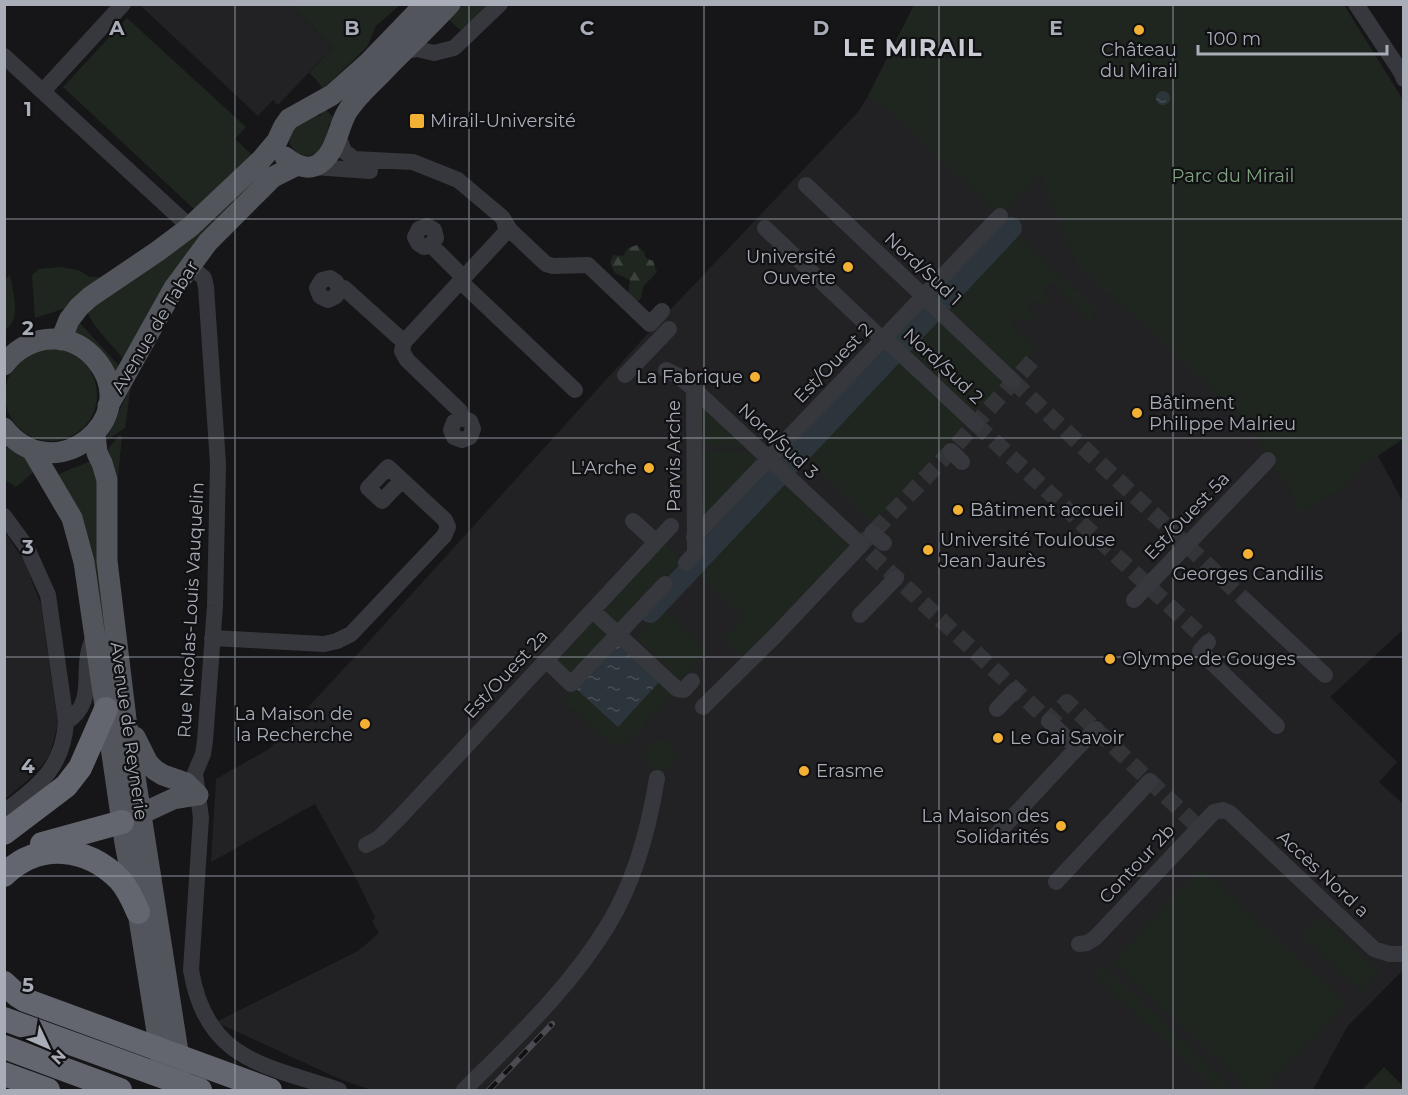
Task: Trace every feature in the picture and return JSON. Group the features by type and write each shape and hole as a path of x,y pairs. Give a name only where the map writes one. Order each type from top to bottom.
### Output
{"highway":[{"path":"4,833 66,786 116,714"},
{"path":"4,875 40,845 131,818"},
{"path":"26,858 46,852 61,852 78,854 98,862 121,881 129,892 140,922"},
{"path":"4,983 17,996 26,1000 270,1090"},
{"path":"4,1019 200,1090"},
{"path":"4,1047 120,1090"},
{"path":"4,1074 48,1090"}],"main road":[{"name":"Avenue de Tabar","path":"61,340 69,320 79,307 190,227 261,160 277,141 289,119 332,95 369,62 425,4"},
{"name":"Avenue de Tabar","path":"95,434 104,421 108,406 189,265 208,242 273,177 305,166 331,153 342,121 353,101 450,4"},
{"path":"277,141 284,157 305,166"},
{"path":"8,359 29,344 40,340 61,340 78,345 99,363 109,388 108,406"},
{"path":"4,428 16,440 42,453 62,453 81,446 95,434"},
{"name":"Avenue de Reynerie","path":"95,434 97,453 107,480 107,561 116,714 131,818 175,1029 184,1090"},
{"name":"Avenue de Reynerie","path":"32,450 72,518 84,562 94,637 116,714"},
{"path":"116,714 148,763 163,775 186,783 198,795"},
{"path":"166,1090 140,922 131,818 173,800 198,795"}],"street":[{"path":"404,51 417,49 434,53 446,51 461,42 500,4"},
{"path":"1356,4 1404,79"},
{"path":"43,91 116,7"},
{"path":"427,28 428,39 446,51"},
{"path":"4,56 190,227"},
{"path":"337,134 344,151 354,159 413,162 436,171 470,188 502,217 506,232 404,342 402,351 407,360 460,411 461,418"},
{"path":"305,166 367,171 436,171"},
{"name":"Nord/Sud 1","path":"806,185 1013,381"},
{"name":"Est/Ouest 2","path":"685,525 775,464 890,344 932,304 940,274 1000,216"},
{"path":"505,224 546,264 553,266 588,265 650,324 662,311"},
{"name":"Nord/Sud 2","path":"765,228 976,424"},
{"path":"431,245 461,279 575,390"},
{"name":"Rue Nicolas-Louis Vauquelin","path":"189,265 204,278 207,287 218,464 215,606 205,741 203,754 195,773 201,810 191,970 195,991 206,1017 216,1035 230,1047 246,1058 339,1090"},
{"path":"339,288 344,288 404,342"},
{"path":"625,375 669,328"},
{"name":"Nord/Sud 3","path":"666,370 694,389 775,464 872,540 703,707"},
{"name":"Parvis Arche","path":"685,525 694,389"},
{"name":"Est/Ouest 5a","path":"1134,600 1268,459"},
{"path":"212,638 324,644 351,634 444,536 448,527 446,520 402,480"},
{"path":"4,516 26,546 48,595 66,722 65,736 55,766 44,780 4,812"},
{"path":"633,521 656,542"},
{"path":"685,525 695,553 686,563"},
{"name":"Est/Ouest 2a","path":"366,845 379,838 402,814 656,542 685,525"},
{"path":"860,615 896,578"},
{"path":"546,660 571,684 665,584"},
{"path":"1246,601 1325,675"},
{"path":"593,610 676,689 684,690 692,681"},
{"path":"66,722 79,713 83,705 88,647 94,637"},
{"path":"1208,642 1200,651 1277,726"},
{"path":"998,709 1016,690"},
{"path":"1049,721 1077,748"},
{"path":"995,836 1096,729"},
{"path":"464,1090 556,994 609,924 628,887 641,850 657,778"},
{"path":"1056,882 1150,781"},
{"name":"Contour 2b","path":"1079,944 1087,943 1095,938 1214,812 1223,810"},
{"name":"Accès Nord a","path":"1223,810 1230,813 1374,949 1389,954 1403,950"}],"shaded area":[{"path":"142,4 290,5 333,47 278,105 273,100 258,116 141,6"},
{"name":"Université Toulouse Jean Jaurès","path":"914,5 1344,5 1403,100 1403,439 1378,456 1403,502 1404,629 1330,697 1397,762 1379,782 1403,804 1404,969 1347,1027 1313,1090 371,1090 342,1080 216,1022 358,951 379,933 372,921 375,918 355,876 315,804 211,862 216,779 269,749 651,330 858,112"},
{"path":"4,531 25,562 41,605 58,724 50,754 43,764 5,799"}],"green space":[{"path":"290,5 400,5 376,26 367,47 323,89 309,73 333,47"},
{"path":"461,5 491,5 472,24 460,30 448,19"},
{"name":"Parc du Mirail","path":"914,5 1344,5 1403,100 1403,439 1368,461 1339,491 1298,512 1291,489 1268,460 1253,427 1121,303 1101,288 1079,265 1067,241 1041,174 1000,216 894,115 868,96"},
{"path":"127,18 246,127 235,139 252,155 195,210 63,87"},
{"path":"322,106 335,119 329,124 326,141 318,153 308,156 300,154 289,142 290,129 304,119 321,115"},
{"path":"262,166 271,174 126,362 95,326 86,310"},
{"path":"1003,221 1097,310 1092,319 1088,319 1051,282 1042,293 1050,300 1043,307 1035,300 1026,309 1035,317 1028,324 1020,317 1011,326 1036,349 1013,374 931,297"},
{"path":"637,245 646,258 653,261 657,272 643,287 641,298 636,303 628,295 630,280 615,273 610,263 613,255 623,256 628,248"},
{"path":"60,267 78,270 90,277 99,277 101,282 69,307 35,318 32,275 39,269"},
{"path":"10,275 15,313 5,330 5,279"},
{"path":"924,305 1005,381 974,414 893,338"},
{"path":"79,322 122,369 119,380 71,329"},
{"path":"885,346 967,422 874,523 792,445"},
{"path":"51,349 69,352 84,362 94,377 97,395 94,413 84,428 69,438 51,441 33,438 18,428 8,413 5,395 8,377 18,362 33,352"},
{"path":"131,385 125,428 105,441 109,433"},
{"path":"696,400 748,448 697,445"},
{"path":"120,435 122,436 117,487 105,452"},
{"path":"4,443 21,455 31,458 36,470 16,487 5,480"},
{"path":"697,450 754,453 761,459 705,519 699,514"},
{"path":"93,460 97,467 117,693 54,476"},
{"path":"769,469 851,547 772,631 742,657 723,639 744,617 689,566 700,542"},
{"path":"663,543 682,560 617,630 598,612"},
{"path":"663,609 707,651 678,682 668,673 670,670 636,637"},
{"path":"592,617 612,635 571,677 552,660"},
{"path":"618,641 673,693 622,745 608,741 562,700"},
{"path":"660,740 671,744 675,755 671,766 660,770 649,766 645,755 649,744"},
{"path":"1201,868 1346,1003 1264,1090 1251,1090 1113,962"},
{"path":"1321,916 1380,973 1362,992 1302,936"},
{"path":"1103,966 1236,1090 1217,1090 1094,975"},
{"path":"1384,1067 1403,1086 1403,1090 1362,1090"}],"water":[{"path":"1163,91 1168,93 1170,98 1168,103 1163,105 1158,103 1156,98 1158,93"},
{"path":"618,641 660,681 618,727 574,687"}],"waterway":[{"path":"650,612 1011,228"}],"tunnel":[{"path":"1032,361 951,451 861,545 1049,721 1067,702 1194,823"},
{"path":"1013,381 1246,601"},
{"path":"976,424 1208,642"}],"railway":[{"path":"489,1090 552,1024"}],"place":[{"name":"Château du Mirail","path":"1139,30"},
{"name":"Mirail-Université","path":"417,121"},
{"name":"Université Ouverte","path":"848,267"},
{"name":"La Fabrique","path":"755,377"},
{"name":"Bâtiment Philippe Malrieu","path":"1137,413"},
{"name":"L'Arche","path":"649,468"},
{"name":"Bâtiment accueil","path":"958,510"},
{"name":"Université Toulouse Jean Jaurès","path":"928,550"},
{"name":"Georges Candilis","path":"1248,554"},
{"name":"Olympe de Gouges","path":"1110,659"},
{"name":"La Maison de la Recherche","path":"365,724"},
{"name":"Le Gai Savoir","path":"998,738"},
{"name":"Erasme","path":"804,771"},
{"name":"La Maison des Solidarités","path":"1061,826"}],"district":[{"name":"LE MIRAIL","path":"913,47"}]}
